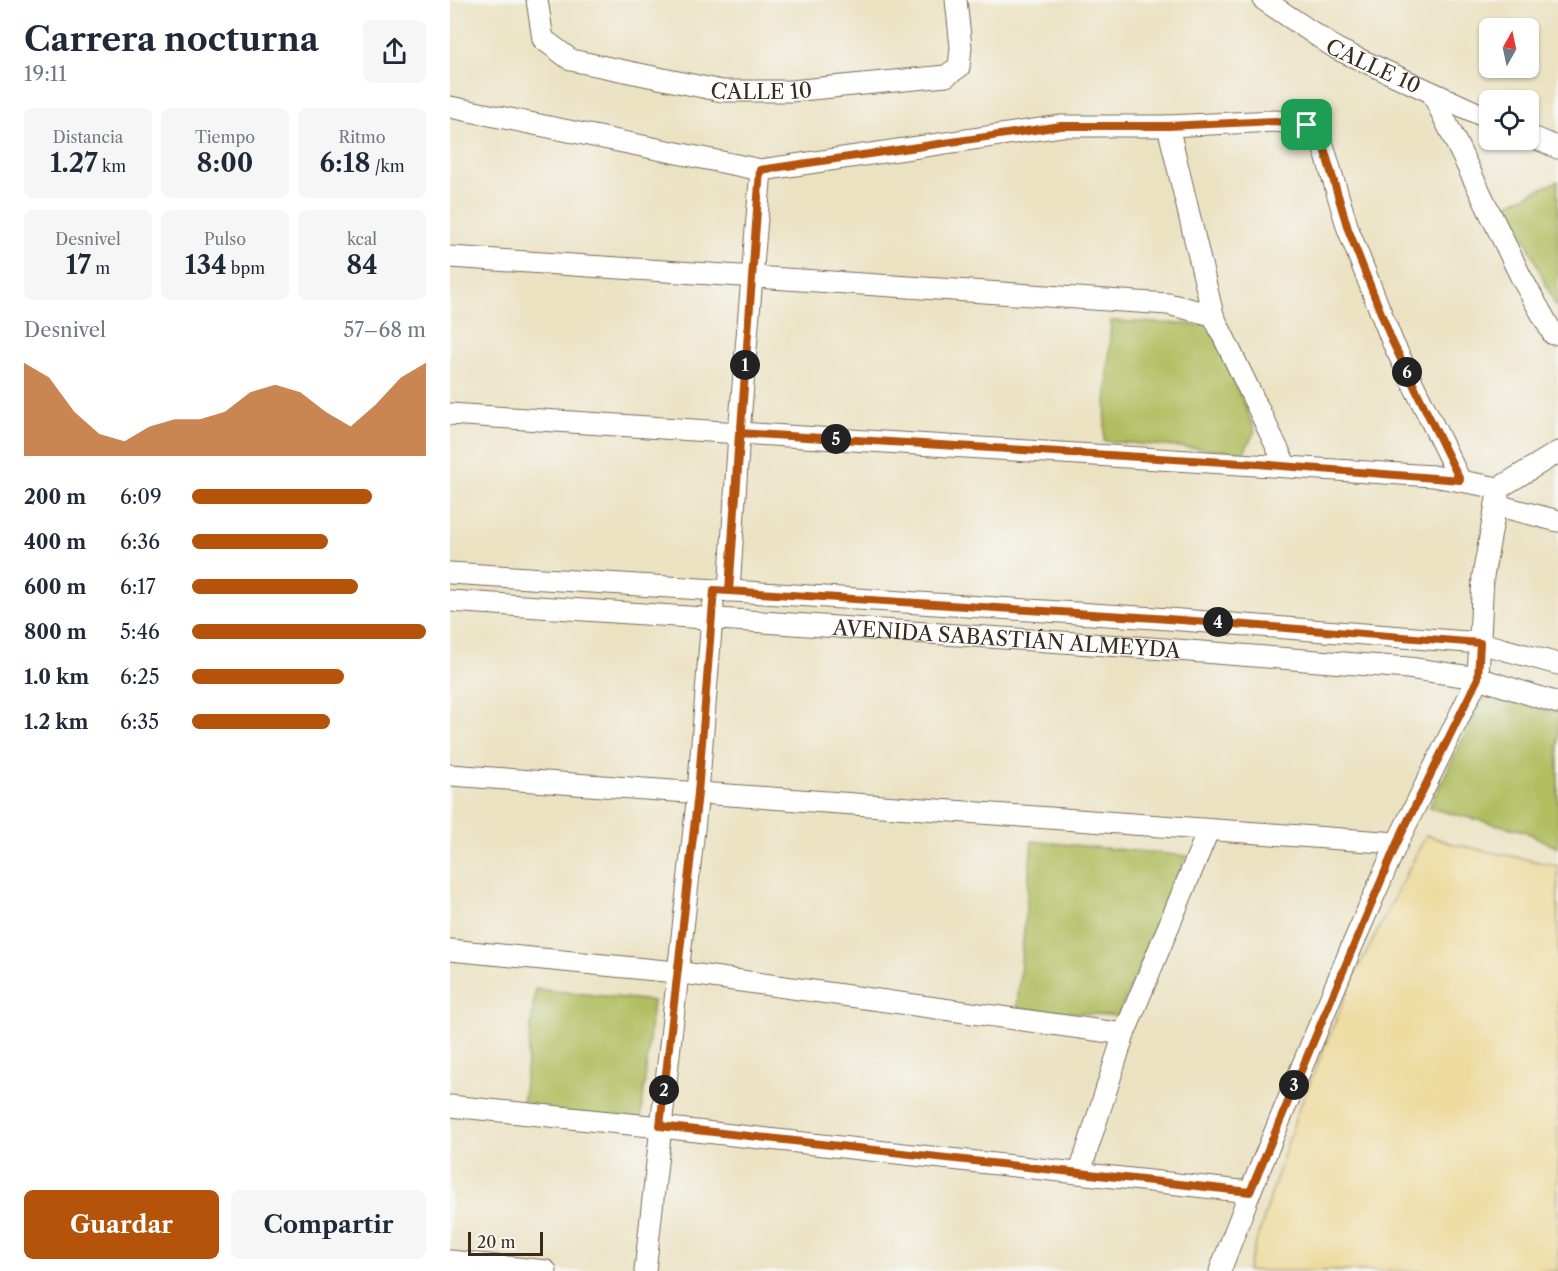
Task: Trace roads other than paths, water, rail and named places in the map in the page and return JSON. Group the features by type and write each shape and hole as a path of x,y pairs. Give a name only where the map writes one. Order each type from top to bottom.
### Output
{"street":[{"name":"CALLE 10","path":"537,0 543,39 571,60 722,91 790,92 946,76 959,67 961,47 956,0"},
{"name":"CALLE 10","path":"1264,0 1337,50 1479,114"},
{"path":"1433,95 1521,277 1553,334"},
{"path":"450,107 760,170 1061,126 1168,126 1275,121 1307,125 1323,145 1348,229 1392,341 1460,480"},
{"path":"1168,126 1213,315 1286,466"},
{"path":"1539,140 1558,148"},
{"path":"645,1271 676,972 698,793 713,619 721,590 739,433 760,170"},
{"path":"450,257 1168,304 1197,309 1213,315"},
{"path":"450,414 1286,466 1460,480 1558,521"},
{"path":"1220,1271 1250,1192 1397,843 1478,678 1483,576 1498,496 1558,452"},
{"name":"AVENIDA SABASTIÁN ALMEYDA","path":"450,573 1155,618 1480,643 1558,664"},
{"name":"AVENIDA SABASTIÁN ALMEYDA","path":"450,601 1163,649 1408,669 1478,678 1558,703"},
{"path":"450,775 1397,843"},
{"path":"1080,1172 1124,1034 1209,831"},
{"path":"450,950 676,972 1124,1034"},
{"path":"450,1106 660,1126 1250,1192"},
{"path":"450,1261 546,1271"}]}
